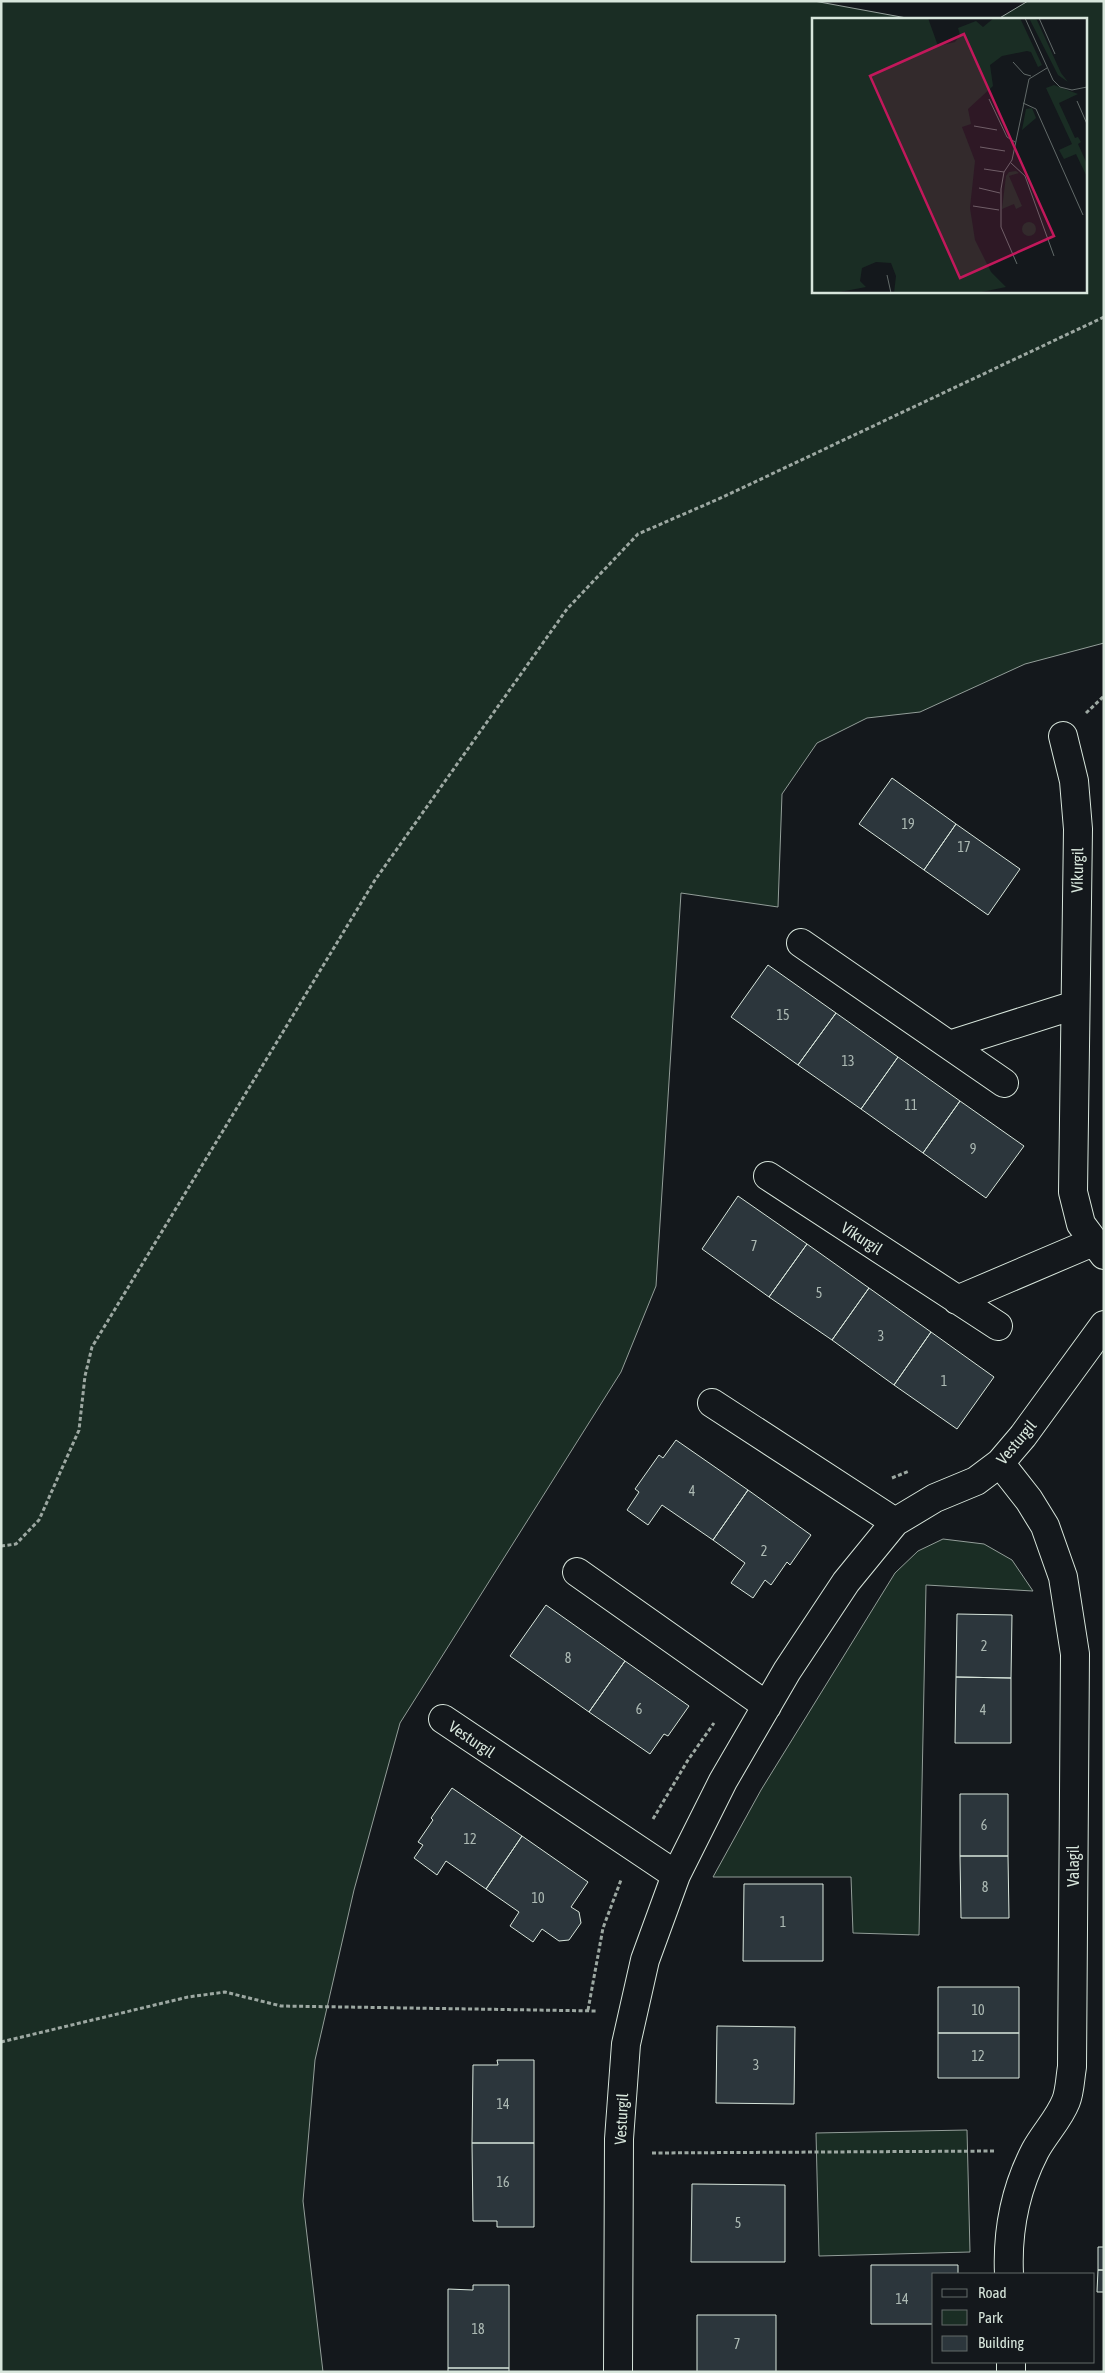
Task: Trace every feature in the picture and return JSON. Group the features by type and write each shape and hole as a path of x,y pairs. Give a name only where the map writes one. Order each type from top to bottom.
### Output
{"street":[{"name":"Víkurgil","path":"957,1300 1098,1248 1080,1224 1073,1192 1078,829 1074,781 1064,736"},
{"path":"801,944 1004,1083"},
{"path":"949,1045 1075,1005"},
{"name":"Víkurgil","path":"768,1176 998,1326"},
{"name":"Vesturgil","path":"618,2372 619,2154 626,2044 644,1960 676,1875 723,1781 787,1671 846,1582 895,1522 934,1498 976,1481 1000,1463 1023,1436 1104,1325"},
{"path":"712,1403 895,1522"},
{"name":"Valagil","path":"1000,1463 1029,1500 1045,1526 1063,1577 1075,1654 1072,2067 1066,2101 1035,2151 1017,2193 1011,2222 1008,2253 1009,2273"},
{"path":"577,1572 767,1706"},
{"name":"Vesturgil","path":"443,1719 676,1875"}],"path":[{"path":"1,1546 16,1544 39,1520 79,1430 85,1376 92,1347 102,1330 375,880 567,609 638,534 723,497 1104,317"},
{"path":"1,2042 188,1996 225,1992 281,2006 633,2011"},
{"path":"619,2154 1035,2151"}],"green space":[{"path":"1,1 814,1 907,18 812,18 812,292 1088,292 1088,18 1000,18 1028,1 1104,1 1104,643 1025,664 920,712 867,718 817,743 782,794 778,907 681,893 656,1286 621,1372 400,1723 354,1890 315,2060 303,2201 323,2372 1,2372"},
{"path":"943,1539 984,1544 1012,1560 1033,1591 926,1585 919,1935 853,1933 851,1877 713,1877 761,1790 895,1573 918,1551"},
{"path":"967,2130 970,2252 819,2256 816,2133"}],"building":[{"path":"892,778 956,824 924,870 859,824"},
{"path":"956,824 1020,869 988,915 924,870"},
{"path":"768,965 836,1013 798,1065 731,1017"},
{"path":"836,1013 898,1057 861,1109 798,1065"},
{"path":"898,1057 960,1101 923,1153 861,1109"},
{"path":"960,1101 1024,1146 986,1198 923,1153"},
{"path":"738,1196 807,1244 769,1297 702,1249"},
{"path":"807,1244 869,1288 832,1340 769,1297"},
{"path":"869,1288 931,1332 894,1385 832,1340"},
{"path":"931,1332 994,1377 957,1429 894,1385"},
{"path":"676,1440 748,1490 713,1540 662,1505 648,1525 627,1510 639,1492 635,1489 659,1455 663,1458"},
{"path":"748,1490 811,1535 790,1565 787,1562 771,1585 765,1580 753,1598 731,1583 745,1563 713,1540"},
{"path":"546,1605 625,1661 589,1712 510,1656"},
{"path":"957,1614 1012,1615 1011,1678 956,1677"},
{"path":"625,1661 689,1706 668,1736 664,1734 650,1754 589,1712"},
{"path":"956,1677 1011,1678 1011,1743 955,1743"},
{"path":"452,1788 522,1836 486,1889 446,1861 437,1875 414,1858 423,1845 418,1842 433,1820 431,1818"},
{"path":"960,1794 1008,1794 1008,1856 960,1856"},
{"path":"522,1836 588,1882 571,1907 579,1912 581,1923 569,1940 559,1941 542,1929 533,1942 510,1926 519,1912 486,1889"},
{"path":"960,1856 1008,1856 1009,1918 961,1918"},
{"path":"744,1884 823,1884 823,1961 743,1961"},
{"path":"938,1987 1019,1987 1019,2033 938,2033"},
{"path":"717,2026 795,2027 794,2104 716,2103"},
{"path":"938,2033 1019,2033 1019,2078 938,2078"},
{"path":"497,2060 534,2060 534,2143 472,2143 473,2065 498,2065"},
{"path":"472,2143 534,2143 534,2227 497,2227 497,2221 473,2221"},
{"path":"692,2184 785,2185 785,2262 691,2262"},
{"path":"1098,2247 1104,2247 1104,2270 1098,2270"},
{"path":"871,2265 958,2265 958,2273 932,2273 932,2324 871,2324"},
{"path":"1098,2270 1104,2270 1104,2292 1097,2292"},
{"path":"473,2285 509,2285 509,2368 448,2368 448,2289 473,2290"},
{"path":"697,2315 776,2315 776,2372 697,2372"},
{"path":"448,2368 509,2368 509,2372 448,2372"}]}
